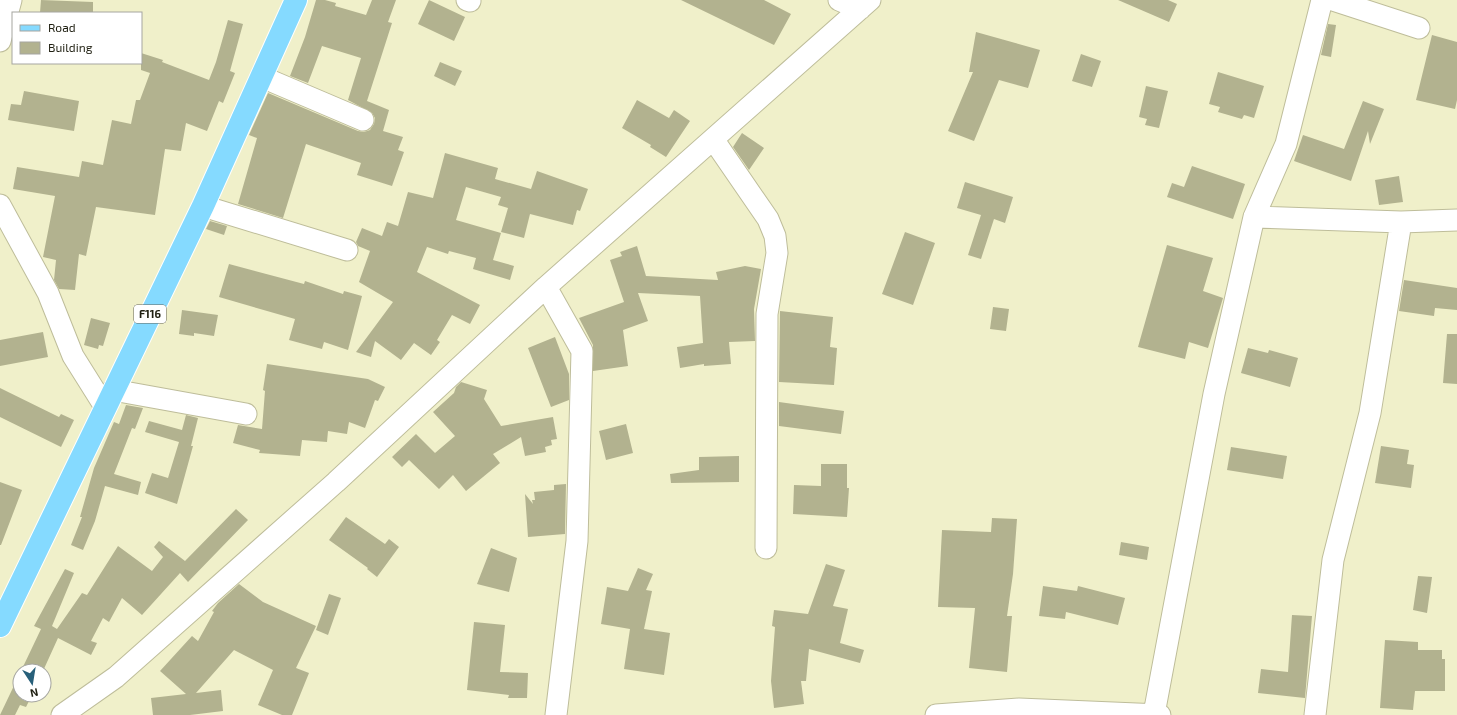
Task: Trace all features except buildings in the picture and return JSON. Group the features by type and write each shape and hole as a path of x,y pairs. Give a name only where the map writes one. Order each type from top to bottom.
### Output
{"main road":[{"name":"F116","path":"0,626 203,206 296,0"}],"street":[{"path":"2,29 11,0"},
{"path":"840,0 864,4"},
{"path":"936,715 1019,709 1157,714 1214,394 1254,217 1286,144 1322,0"},
{"path":"1333,0 1419,28"},
{"path":"64,715 116,677 336,482 546,287 864,4"},
{"path":"262,77 363,120"},
{"path":"713,139 768,220 775,236 777,253 767,314 766,548"},
{"path":"0,205 48,293 73,356 109,398 246,414"},
{"path":"203,206 348,250"},
{"path":"1254,217 1401,222 1457,220"},
{"path":"1314,715 1333,560 1370,413 1401,222"},
{"path":"546,287 582,351 577,541 556,715"}]}
